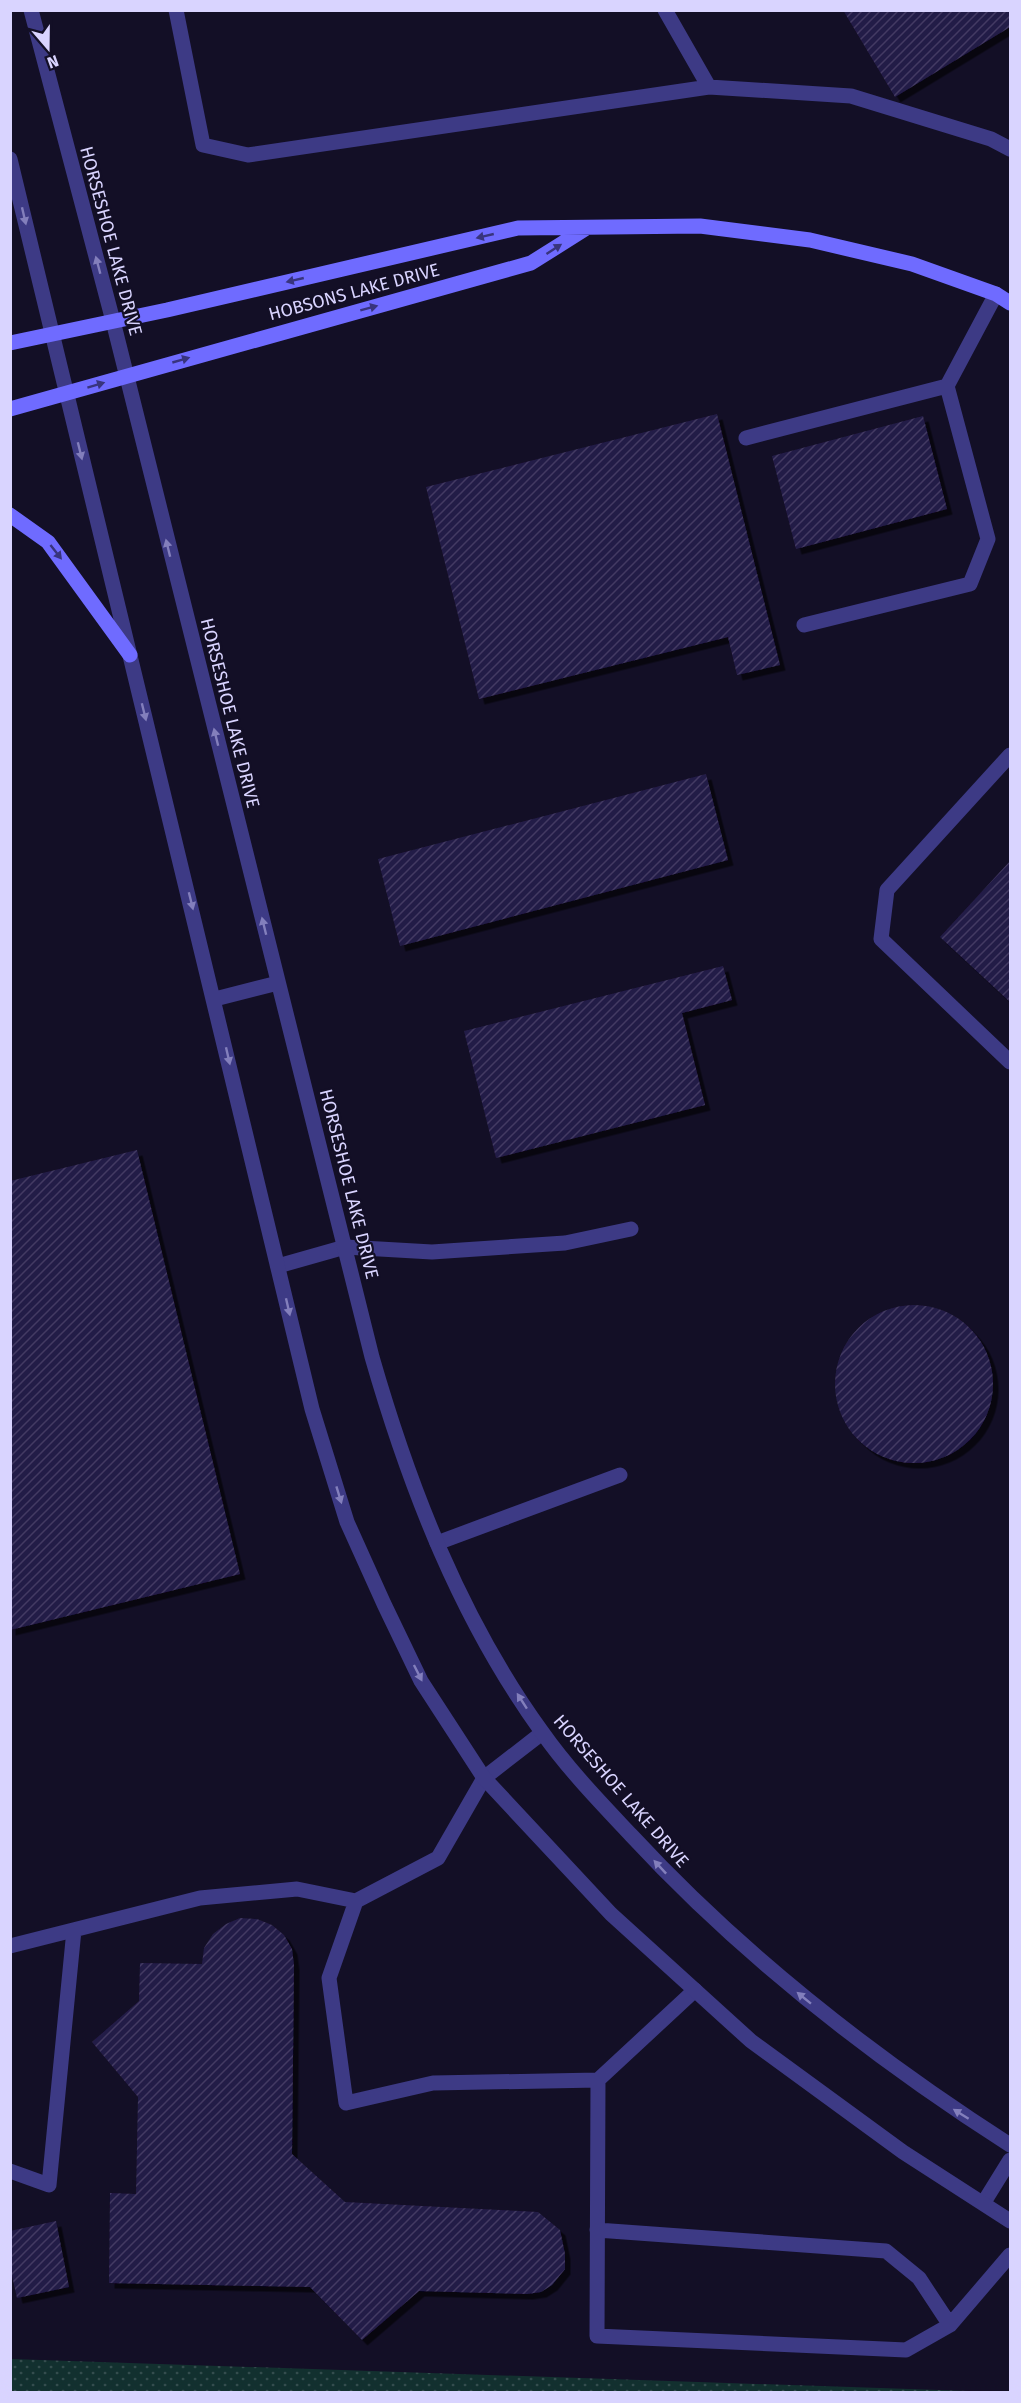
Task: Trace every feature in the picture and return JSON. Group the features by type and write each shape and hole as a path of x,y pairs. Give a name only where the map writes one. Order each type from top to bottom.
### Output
{"street":[{"name":"HORSESHOE LAKE DRIVE","path":"31,10 113,321 125,376 390,1420 437,1543 495,1660 542,1733 635,1840 732,1937 801,1996 873,2053 1011,2145"},
{"path":"176,10 203,145 248,155 709,87 851,96 991,139 1011,149"},
{"path":"665,10 709,87"},
{"path":"10,159 215,999 312,1409 347,1522 421,1681 483,1778 611,1914 751,2041 903,2152 984,2202 1011,2222"},
{"name":"HOBSONS LAKE DRIVE","path":"10,343 518,228 700,226 810,240 912,264 996,294 1011,303"},
{"name":"HOBSONS LAKE DRIVE","path":"10,409 531,263 585,229"},
{"path":"804,625 970,584 988,539 947,386 996,294"},
{"path":"746,438 947,386"},
{"path":"10,515 48,542 130,655"},
{"path":"1011,755 887,890 881,939 1011,1062"},
{"path":"215,999 278,983"},
{"path":"278,1266 345,1247 432,1252 565,1242 631,1229"},
{"path":"437,1543 620,1475"},
{"path":"10,1946 200,1898 297,1889 356,1901 438,1858 483,1778 542,1733"},
{"path":"356,1901 330,1978 346,2103 433,2083 598,2080 695,1990"},
{"path":"10,2171 49,2185 74,1930"},
{"path":"598,2080 597,2336 906,2350 950,2325 1011,2255"},
{"path":"984,2202 1011,2160"},
{"path":"597,2230 886,2251 920,2278 950,2325"}],"green space":[{"path":"11,2359 998,2392 11,2392"}],"building":[{"path":"843,10 1010,10 1010,27 895,97"},
{"path":"717,414 780,665 737,675 728,637 479,699 426,487"},
{"path":"923,416 947,509 796,549 772,456"},
{"path":"706,774 728,860 400,946 378,859"},
{"path":"1010,861 1010,1002 940,937"},
{"path":"723,966 732,1000 682,1013 705,1105 496,1158 464,1031"},
{"path":"137,1150 240,1574 10,1630 10,1181"},
{"path":"914,1305 944,1311 970,1328 987,1354 993,1384 987,1414 970,1440 944,1457 914,1463 884,1457 858,1440 841,1414 835,1384 841,1354 858,1328 884,1311"},
{"path":"240,1918 257,1919 272,1925 284,1935 292,1949 294,1965 292,2154 345,2202 538,2212 560,2230 565,2254 565,2269 552,2285 541,2292 527,2294 419,2291 362,2340 310,2287 109,2283 110,2193 136,2194 138,2097 92,2042 139,2001 140,1963 202,1964 204,1948 213,1934 226,1924"},
{"path":"56,2221 69,2287 17,2298 10,2267 10,2231"}]}
